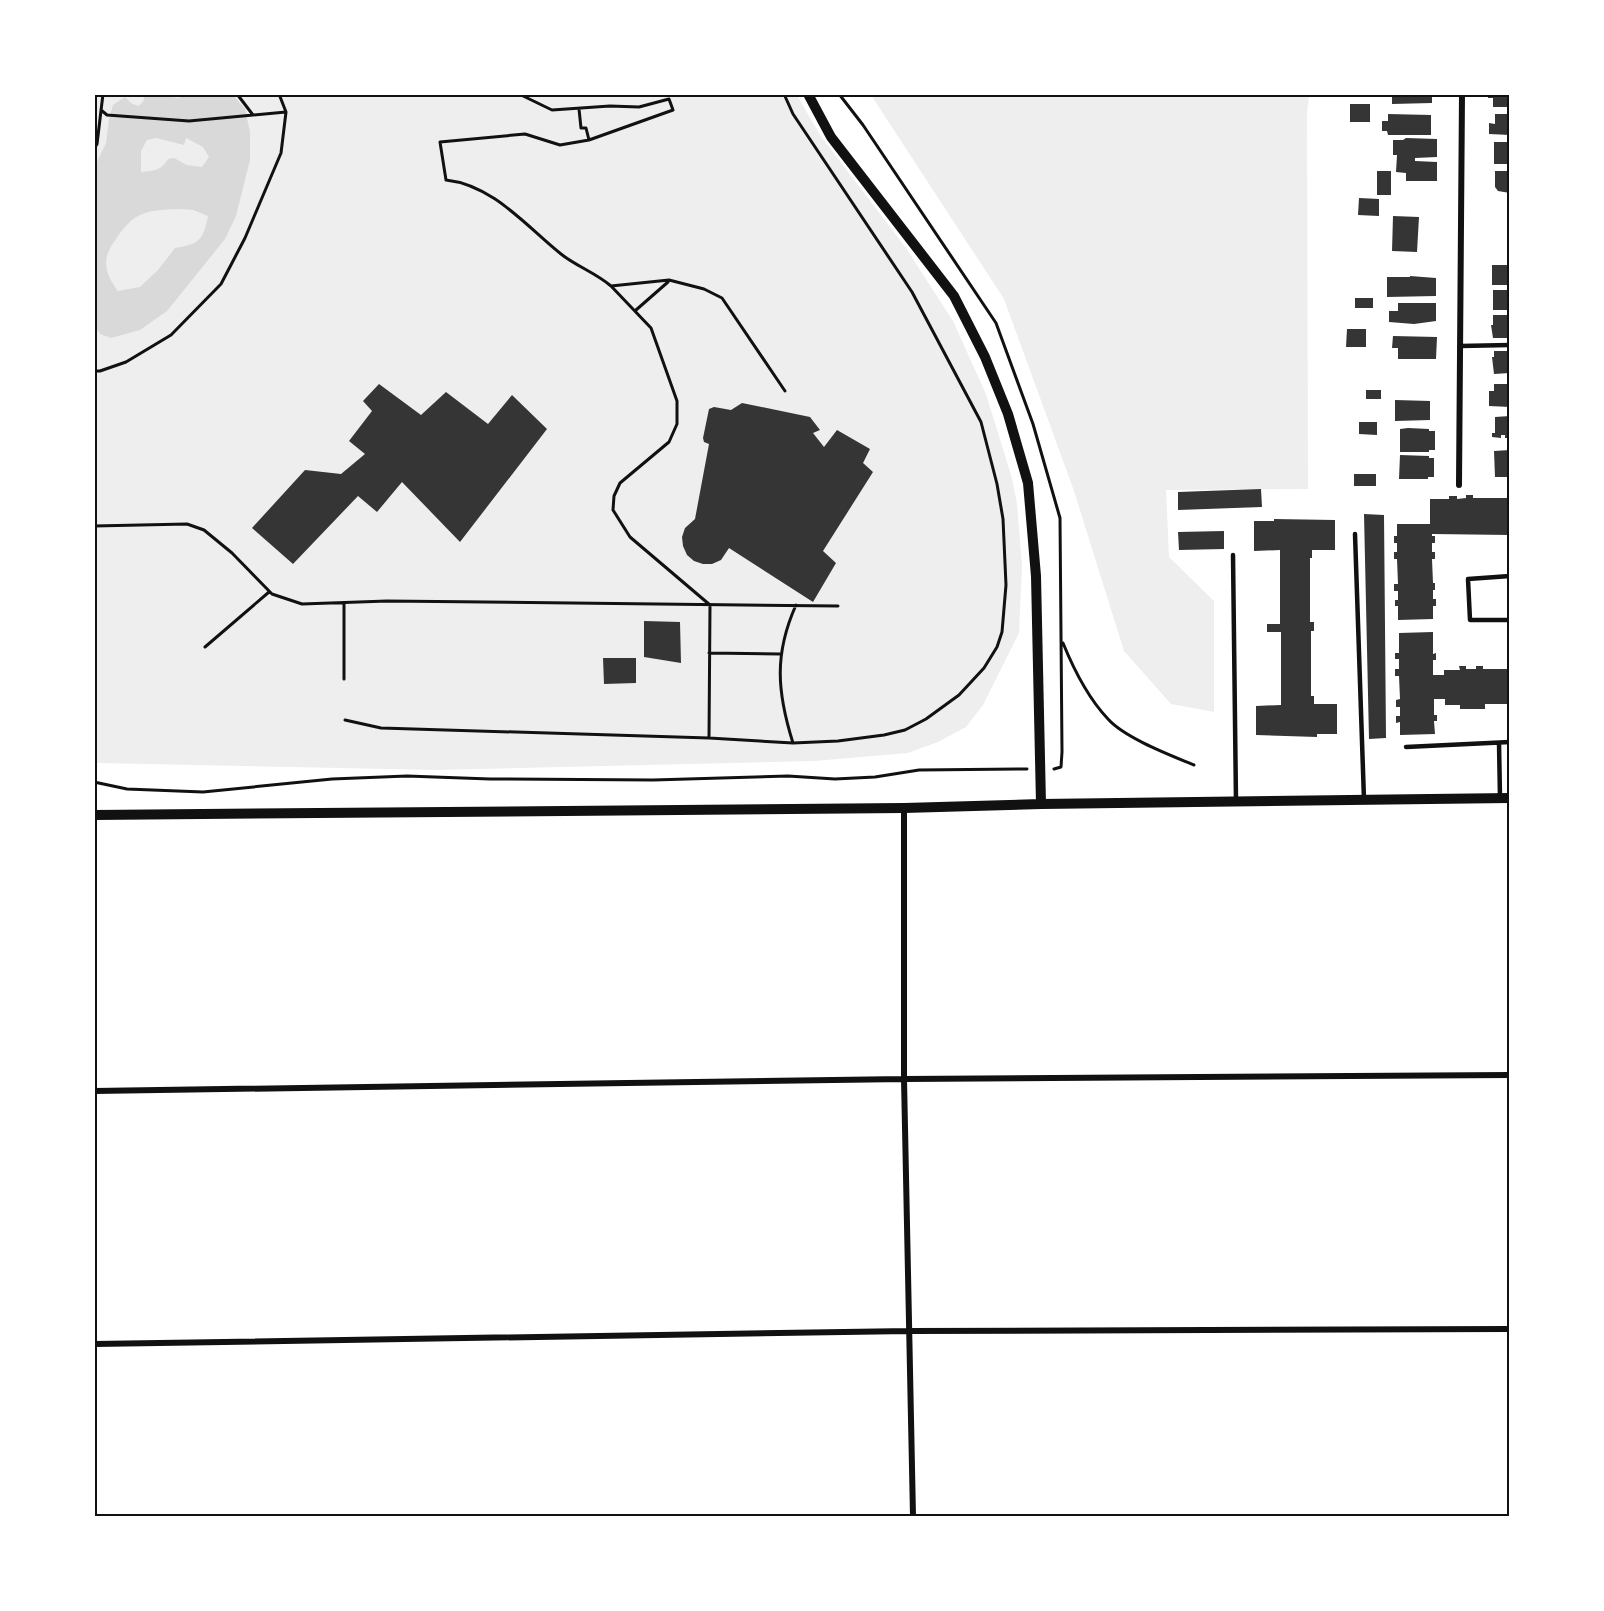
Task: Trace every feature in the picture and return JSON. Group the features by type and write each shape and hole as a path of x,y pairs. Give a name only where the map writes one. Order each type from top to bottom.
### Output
{"street":[{"path":"808,94 831,137 954,296 985,357 1008,414 1028,483 1036,576 1041,804"},
{"path":"1459,485 1462,94"},
{"path":"94,816 904,808 1505,798"},
{"path":"904,808 904,1079 913,1516"},
{"path":"94,1091 904,1079 1509,1075"},
{"path":"94,1344 909,1331 1509,1329"}],"lane":[{"path":"1460,346 1509,345"},
{"path":"1355,534 1364,800"},
{"path":"1233,555 1236,802"},
{"path":"1509,576 1468,579 1470,620 1509,620"},
{"path":"1406,747 1509,742"},
{"path":"1499,743 1505,798"}],"path":[{"path":"94,149 97,144 103,94"},
{"path":"237,94 253,115"},
{"path":"94,371 126,362 171,335 221,284 245,238 281,153 286,112 279,94"},
{"path":"519,94 552,110 639,107 669,99 673,110 589,140 560,145 525,134 440,142 446,180 470,186 513,212 563,256 601,277 636,310 651,328 677,401 677,424 669,442 620,483 614,496 613,510 630,537 710,605"},
{"path":"345,720 381,728 709,738 793,743 838,741 905,730 926,719 959,695 984,668 997,647 1005,616 1006,585 1004,519 998,484 981,422 912,292 793,114 784,94"},
{"path":"579,108 581,128 586,128 589,140"},
{"path":"100,110 107,115 189,121 286,112"},
{"path":"611,286 669,280 704,289 722,298 785,391"},
{"path":"636,310 669,280"},
{"path":"94,526 187,524 204,530 232,553 269,592 302,604 387,601 838,606"},
{"path":"205,647 269,592"},
{"path":"344,603 344,679"},
{"path":"709,738 710,605"},
{"path":"793,743 781,694 780,654 786,628 796,605"},
{"path":"1061,640 1076,674 1108,720 1142,742 1194,765"},
{"path":"709,653 780,654"},
{"path":"94,782 127,789 203,792 332,779 407,776 653,780 788,776 835,778 875,777 920,770 1022,769"}],"shaded area":[{"path":"95,95 797,95 820,135 906,248 953,321 986,394 1012,478 1017,504 1022,566 1019,633 983,705 966,727 938,742 908,753 814,761 437,770 95,763"},
{"path":"145,95 178,98 187,95 233,95 245,109 250,132 250,160 236,216 225,239 167,311 140,330 111,338 100,334 95,327 94,168 106,143 113,105 125,97 138,106 143,102","holes":["156,138 184,145 186,138 203,147 209,157 202,167 187,165 174,158 168,159 163,166 157,169 141,172 141,151 147,140","159,210 193,210 208,216 199,240 190,245 175,248 158,270 140,287 118,291 109,275 106,261 109,250 123,230 136,217 143,214"]},
{"path":"871,95 1309,95 1307,113 1308,489 1166,490 1169,557 1214,601 1214,712 1171,704 1124,651 1074,491 1004,299"}],"building":[{"path":"1392,94 1432,94 1432,103 1392,104"},
{"path":"1488,94 1510,94 1510,107 1493,107 1493,98 1488,98"},
{"path":"1350,104 1370,104 1370,122 1350,122"},
{"path":"1388,114 1431,115 1431,135 1388,135 1387,131 1382,131 1382,121 1388,121"},
{"path":"1495,114 1510,114 1510,135 1489,134 1489,123 1495,124"},
{"path":"1437,139 1437,157 1415,158 1415,161 1437,162 1437,181 1406,181 1406,173 1396,172 1397,155 1393,155 1393,140"},
{"path":"1494,142 1510,142 1510,164 1494,164"},
{"path":"1377,171 1391,171 1391,195 1377,195"},
{"path":"1495,171 1510,171 1510,193 1498,191 1495,187"},
{"path":"1359,198 1379,199 1379,216 1358,215"},
{"path":"1393,216 1419,217 1417,252 1392,251"},
{"path":"1492,265 1510,265 1510,285 1492,285"},
{"path":"1387,277 1436,278 1436,296 1387,297"},
{"path":"1493,290 1510,290 1510,310 1493,310"},
{"path":"1355,298 1373,298 1373,308 1355,308"},
{"path":"1398,303 1436,303 1436,321 1414,324 1389,322 1389,311 1398,311"},
{"path":"1493,315 1510,315 1510,338 1493,338 1491,325 1493,325"},
{"path":"1347,329 1366,329 1366,347 1346,347"},
{"path":"1393,336 1437,337 1436,359 1398,359 1398,348 1392,348"},
{"path":"1494,351 1510,351 1510,373 1494,374 1492,357 1494,357"},
{"path":"379,384 421,415 446,392 488,424 512,395 547,429 460,542 402,482 377,512 358,496 293,564 252,528 305,470 341,474 365,454 349,441 372,411 363,401"},
{"path":"1494,384 1510,384 1510,407 1489,406 1489,391 1494,391"},
{"path":"1366,390 1381,390 1381,399 1366,399"},
{"path":"1395,400 1430,401 1430,420 1395,421"},
{"path":"742,403 810,417 820,430 813,433 824,447 837,430 870,449 863,463 873,472 823,551 836,563 813,602 729,548 721,560 712,564 703,564 687,555 683,546 682,537 685,528 695,519 709,444 704,442 703,438 709,409 714,407 731,410"},
{"path":"1510,416 1509,438 1505,438 1505,435 1501,435 1501,438 1492,437 1492,433 1495,433 1495,417"},
{"path":"1359,422 1377,422 1377,435 1359,434"},
{"path":"1400,429 1435,431 1435,450 1400,452"},
{"path":"1510,450 1510,477 1495,477 1494,451"},
{"path":"1400,455 1434,458 1434,477 1399,479"},
{"path":"1354,474 1376,474 1376,486 1354,486"},
{"path":"1261,489 1262,507 1178,510 1178,492"},
{"path":"1466,495 1473,495 1473,498 1510,498 1510,535 1432,534 1435,536 1435,543 1432,543 1432,552 1435,552 1435,559 1432,559 1433,583 1435,583 1433,599 1436,599 1436,606 1433,606 1433,619 1398,620 1398,606 1395,606 1395,600 1398,600 1398,591 1394,591 1394,584 1398,584 1397,559 1394,559 1394,552 1397,552 1394,536 1397,536 1397,524 1430,524 1430,499 1449,499 1449,496 1457,496 1457,499 1466,498"},
{"path":"1364,514 1384,515 1386,738 1369,739"},
{"path":"1274,519 1335,520 1335,550 1312,550 1312,558 1310,558 1310,622 1314,622 1314,631 1311,631 1311,696 1314,696 1314,704 1337,704 1337,734 1317,734 1317,737 1256,735 1256,706 1281,705 1281,632 1267,632 1267,624 1280,624 1280,550 1254,551 1254,521 1274,521"},
{"path":"1224,531 1224,549 1179,550 1178,532"},
{"path":"644,621 680,622 681,663 644,657"},
{"path":"1433,632 1433,654 1436,653 1436,660 1433,660 1433,675 1444,675 1444,670 1460,670 1459,666 1466,666 1466,669 1483,666 1483,669 1510,669 1510,704 1485,704 1485,709 1460,709 1460,705 1445,705 1445,699 1434,699 1434,715 1437,715 1437,721 1434,721 1435,734 1400,735 1400,722 1396,723 1396,716 1400,716 1400,707 1396,707 1396,700 1400,699 1399,676 1395,676 1395,669 1399,669 1399,659 1395,659 1395,653 1399,653 1399,633"},
{"path":"603,658 636,658 636,683 604,684"}]}
